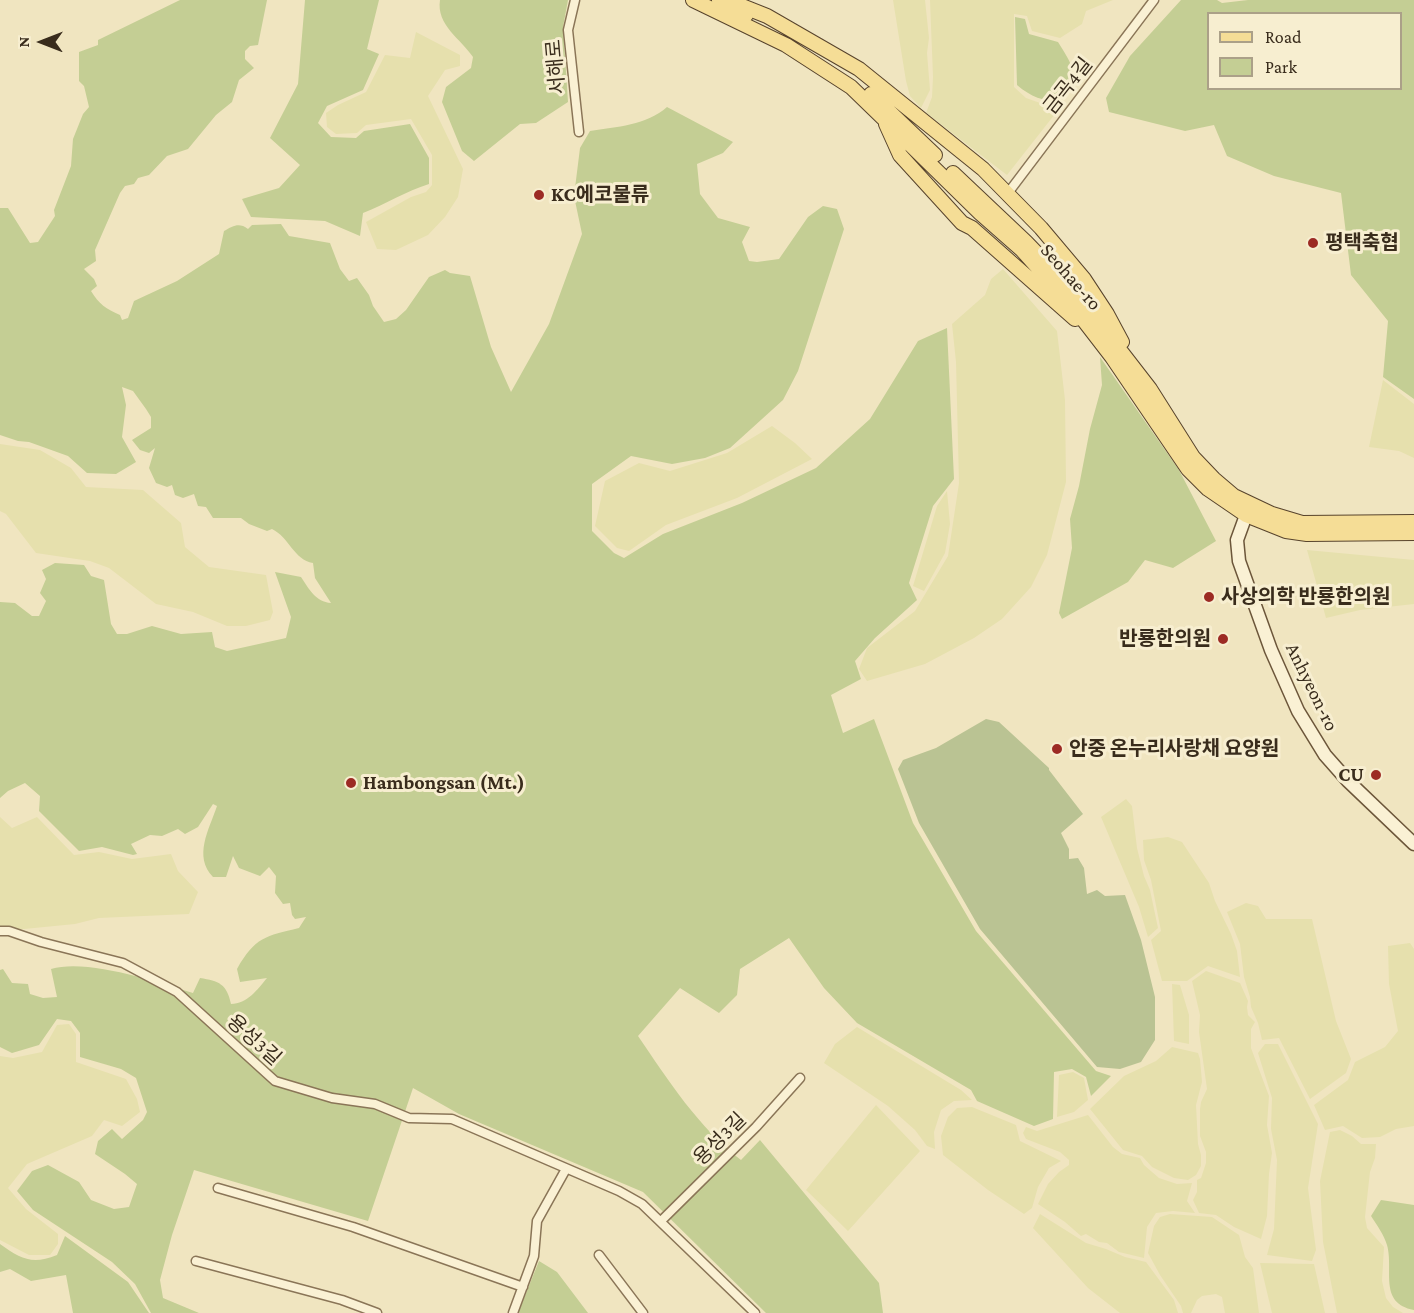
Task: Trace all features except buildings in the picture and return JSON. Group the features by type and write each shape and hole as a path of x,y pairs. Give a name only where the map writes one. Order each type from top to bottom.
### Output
{"main road":[{"name":"Seohae-ro","path":"693,0 786,45 851,87 980,213 1022,250 1075,309 1188,469 1208,489 1286,531 1307,534 1414,533"},
{"name":"Seohae-ro","path":"721,0 797,43 856,81 892,112 1026,242 1078,296 1150,389 1192,457 1248,510 1302,523 1414,522"},
{"path":"721,0 744,5 767,16 859,69 983,169 1041,228 1084,279 1112,321 1130,363"},
{"path":"884,119 900,155 962,223 972,228 1095,336"},
{"name":"Anhyeon-ro","path":"1248,510 1237,540 1239,561 1271,650 1299,711 1325,755 1348,781 1414,844"}],"street":[{"name":"서해로","path":"575,0 568,30 579,132"},
{"name":"금곡4길","path":"1008,193 1154,0"},
{"name":"용성3길","path":"0,931 9,931 41,942 123,963 177,992 274,1081 332,1098 375,1104 409,1118 452,1119 619,1191 642,1204 661,1221 755,1313"},
{"name":"용성3길","path":"661,1221 756,1127 800,1078"},
{"path":"513,1313 534,1256 537,1221 566,1169"},
{"path":"218,1188 353,1227 523,1287"},
{"path":"599,1255 643,1313"},
{"path":"196,1261 342,1300 377,1313"}],"shaded area":[{"path":"893,0 925,0 929,38 927,53 930,90 921,108 910,96 906,81"},
{"path":"930,0 1113,0 1086,11 1082,24 1060,38 1032,31 1027,16 1014,14 1014,87 1026,98 1043,104 1066,107 1055,114 1007,175 926,113 932,97 933,77"},
{"path":"416,32 460,55 460,66 445,70 428,96 463,169 458,197 445,217 428,235 396,250 377,249 366,222 411,197 426,192 432,185 432,155 411,119 366,125 357,133 336,134 327,127 326,113 366,92 385,55 410,58"},
{"path":"1003,269 1057,331 1065,400 1066,482 1047,555 1031,587 1002,619 974,638 925,664 867,681 859,669 867,648 915,611 948,556 959,483 956,362 952,324 985,295 991,279"},
{"path":"1383,380 1414,404 1414,458 1399,451 1369,447"},
{"path":"772,426 812,459 737,498 666,525 629,551 617,548 595,526 605,481 639,463 670,471 727,453"},
{"path":"0,444 40,450 71,468 86,487 143,490 181,523 185,547 209,567 266,575 273,612 270,620 246,626 227,626 193,612 156,604 109,568 90,561 36,553 6,514 0,511"},
{"path":"947,491 950,524 945,553 924,591 913,586 937,506"},
{"path":"1307,550 1414,560 1414,604 1360,610 1326,618"},
{"path":"1126,799 1132,806 1137,848 1150,890 1158,928 1148,937 1139,907 1101,817"},
{"path":"0,817 12,828 37,817 74,855 99,852 132,859 171,854 178,871 198,892 189,914 99,918 75,924 14,930 0,928"},
{"path":"1168,837 1182,842 1209,883 1237,951 1240,977 1208,966 1187,981 1162,981 1151,940 1161,931 1151,880 1144,860 1143,840"},
{"path":"1246,903 1258,906 1266,919 1312,919 1336,1021 1351,1059 1346,1073 1310,1099 1279,1038 1262,1040 1251,1007 1240,944 1227,912"},
{"path":"1410,943 1414,949 1414,1126 1396,1129 1380,1137 1362,1138 1343,1126 1325,1130 1314,1105 1348,1080 1355,1062 1385,1047 1398,1031 1389,984 1388,946"},
{"path":"1206,971 1240,983 1248,1001 1248,1015 1255,1022 1251,1029 1251,1048 1269,1096 1267,1125 1272,1153 1267,1216 1261,1239 1234,1227 1216,1215 1199,1213 1193,1200 1197,1192 1197,1180 1201,1178 1206,1163 1206,1152 1200,1136 1200,1109 1207,1089 1199,1032 1200,1015 1192,981"},
{"path":"1172,984 1180,985 1189,1015 1189,1044 1174,1041"},
{"path":"69,1024 76,1034 76,1062 126,1079 137,1099 140,1112 122,1126 104,1120 92,1136 27,1164 8,1188 26,1209 58,1234 58,1244 50,1255 29,1255 0,1240 0,1056 13,1058 42,1052 57,1025"},
{"path":"857,1027 961,1090 972,1100 954,1101 941,1110 934,1132 935,1149 927,1146 915,1130 888,1106 824,1063 835,1044"},
{"path":"1265,1044 1278,1044 1318,1124 1308,1188 1316,1250 1312,1261 1267,1255 1274,1229 1277,1160 1271,1129 1272,1098 1258,1053"},
{"path":"1172,1047 1198,1053 1200,1059 1202,1082 1196,1105 1201,1166 1196,1175 1188,1180 1174,1178 1152,1167 1142,1156 1123,1150 1090,1109 1124,1076 1156,1061"},
{"path":"1073,1072 1084,1078 1088,1100 1074,1112 1057,1117 1059,1075"},
{"path":"876,1105 920,1151 848,1231 806,1190"},
{"path":"972,1107 1016,1125 1020,1141 1061,1161 1049,1168 1038,1187 1032,1208 1024,1214 943,1155 941,1136 948,1117 957,1108"},
{"path":"1088,1115 1113,1147 1122,1154 1140,1158 1144,1165 1159,1178 1177,1184 1192,1183 1187,1201 1195,1213 1173,1211 1156,1213 1147,1227 1144,1258 1119,1252 1107,1243 1099,1242 1086,1234 1081,1236 1038,1204 1048,1184 1069,1165 1069,1160 1060,1152 1026,1139 1023,1133 1026,1127 1037,1131"},
{"path":"1340,1130 1361,1144 1376,1144 1365,1217 1367,1228 1384,1247 1382,1281 1386,1298 1393,1307 1403,1313 1337,1313 1323,1242 1320,1181 1330,1132"},
{"path":"1040,1214 1086,1243 1146,1262 1174,1300 1178,1313 1120,1313 1088,1288 1033,1228"},
{"path":"1170,1214 1212,1217 1239,1235 1245,1257 1253,1268 1259,1313 1225,1313 1222,1297 1216,1294 1202,1296 1197,1300 1191,1313 1183,1313 1148,1253 1154,1226 1160,1217"},
{"path":"1260,1263 1314,1264 1325,1313 1272,1313"}],"green space":[{"path":"180,0 267,0 258,45 250,46 245,51 245,59 254,68 239,80 232,102 216,115 188,149 167,156 149,175 138,178 134,184 125,186 95,250 96,261 84,269 94,279 97,286 91,291 94,296 103,306 120,315 122,320 128,318 134,301 177,281 219,254 224,231 236,226 248,229 252,225 281,224 289,236 330,243 340,269 349,281 357,278 384,322 396,319 406,310 429,277 445,270 470,276 491,347 511,392 549,324 582,234 574,196 580,148 590,131 641,121 667,107 733,142 723,153 697,164 700,194 718,218 750,227 742,242 749,261 779,259 808,217 823,206 837,209 844,229 798,371 783,400 730,448 705,458 672,464 631,456 592,484 592,531 614,553 624,558 663,534 742,503 816,468 870,419 918,341 947,328 954,479 933,506 909,583 917,600 875,638 855,661 861,679 831,695 843,733 874,719 913,823 976,931 1096,1071 1111,1076 1091,1096 1086,1077 1072,1069 1054,1072 1053,1119 1034,1126 977,1101 971,1090 857,1023 824,988 789,938 740,969 737,995 719,1013 680,988 638,1036 697,1118 725,1147 741,1160 760,1140 879,1283 883,1313 766,1313 643,1192 459,1114 413,1088 368,1221 194,1170 172,1235 160,1280 163,1298 199,1313 151,1313 135,1284 112,1262 33,1210 17,1191 32,1171 48,1165 79,1182 91,1200 114,1209 129,1207 137,1184 95,1154 98,1141 112,1129 122,1139 143,1120 147,1112 136,1078 121,1069 80,1057 80,1033 71,1021 57,1019 39,1045 12,1053 0,1047 0,970 3,969 12,983 28,984 30,994 43,998 57,997 51,969 66,966 122,973 193,993 200,978 221,985 227,992 231,1004 237,1003 252,995 267,978 240,982 237,969 243,958 262,940 299,928 306,917 295,919 290,903 283,904 275,893 276,876 269,867 260,876 239,868 233,856 226,877 213,877 207,869 203,852 217,806 213,804 198,827 185,834 178,829 162,836 150,835 131,844 137,854 133,855 102,847 79,851 39,811 40,796 25,783 8,791 0,798 0,602 15,603 32,616 39,616 46,601 40,593 46,579 42,570 55,563 84,565 91,576 104,580 111,624 117,634 127,634 152,626 181,634 212,632 215,647 227,651 286,638 291,617 275,572 301,577 317,597 331,603 315,578 313,563 301,558 278,533 272,529 267,531 249,524 241,518 213,518 206,507 198,506 194,494 183,498 175,495 172,485 167,487 156,483 149,468 155,448 149,453 140,450 132,440 151,428 151,417 133,391 122,387 126,405 122,437 136,462 116,474 87,473 68,456 29,442 0,435 0,208 8,208 30,243 38,242 55,216 54,210 71,166 73,139 83,114 89,107 84,86 79,81 79,52 98,45 98,40"},
{"path":"305,0 379,0 367,49 379,54 363,90 327,106 318,123 331,137 356,138 364,131 410,124 429,158 429,184 363,213 360,236 325,221 251,217 242,199 279,188 300,165 270,138 298,84"},
{"path":"440,0 568,0 563,27 568,102 536,123 520,124 474,161 462,151 442,102 446,87 471,68 473,57 450,31 442,17"},
{"path":"1181,0 1217,0 1222,3 1248,0 1414,0 1414,399 1383,377 1388,321 1351,275 1341,193 1274,176 1227,156 1214,125 1185,131 1109,112 1106,98 1130,56"},
{"path":"1015,17 1025,19 1029,34 1058,42 1068,59 1073,72 1074,85 1061,102 1038,98 1017,85"},
{"path":"1100,357 1179,470 1216,541 1173,568 1145,560 1128,582 1062,619 1059,613 1072,548 1070,519 1102,385"},
{"path":"986,719 999,722 1049,768 1083,814 1061,833 1069,849 1069,859 1078,858 1084,868 1087,894 1097,890 1105,896 1125,895 1141,940 1155,997 1155,1040 1141,1062 1120,1069 1097,1067 980,929 919,823 898,769 903,760 936,748"},
{"path":"1381,1200 1414,1205 1414,1310 1403,1306 1391,1293 1387,1245 1371,1216"},
{"path":"65,1236 128,1282 149,1313 73,1313 66,1275 31,1281 10,1269 0,1272 0,1244 21,1257 40,1260 57,1255"},
{"path":"539,1261 557,1272 588,1313 518,1313"}],"place":[{"name":"KC에코물류","path":"539,195"},
{"name":"평택축협","path":"1313,243"},
{"name":"사상의학 반룡한의원","path":"1209,597"},
{"name":"반룡한의원","path":"1223,639"},
{"name":"안중 온누리사랑채 요양원","path":"1057,749"},
{"name":"CU","path":"1376,775"},
{"name":"Hambongsan (Mt.)","path":"351,783"}]}
